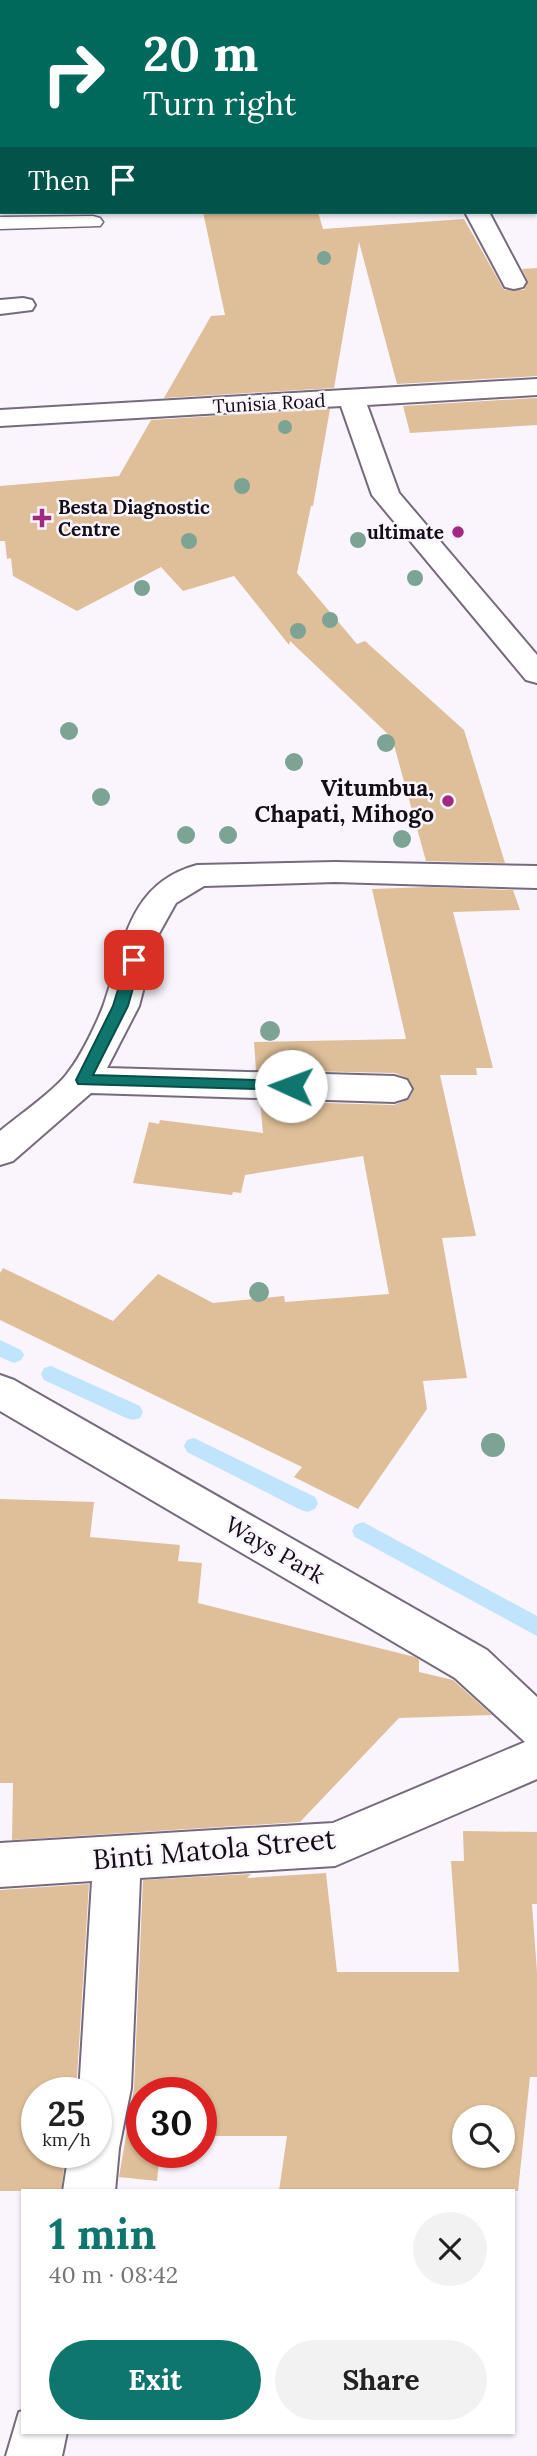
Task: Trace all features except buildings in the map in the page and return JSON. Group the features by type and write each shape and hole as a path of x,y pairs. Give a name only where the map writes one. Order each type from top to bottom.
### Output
{"street":[{"path":"478,214 514,282"},
{"name":"Tunisia Road","path":"0,418 537,387"},
{"path":"351,398 386,495 537,674"},
{"path":"0,1152 83,1080 121,1006 140,937 157,906 163,896 197,876 335,872 537,877"},
{"path":"83,1080 394,1089"},
{"name":"Ways Park","path":"0,1391 471,1664 537,1726"},
{"name":"Binti Matola Street","path":"0,1865 335,1844 537,1758"},
{"path":"105,2077 117,1857"},
{"path":"89,2189 93,2168"},
{"path":"34,2456 40,2434"}],"lane":[{"path":"0,223 93,222"}],"waterway":[{"path":"0,1348 14,1355"},
{"path":"51,1374 133,1412"},
{"path":"194,1446 307,1503"},
{"path":"363,1531 537,1627"}],"place":[{"name":"Besta Diagnostic Centre","path":"42,518"},
{"name":"ultimate","path":"458,532"},
{"name":"Vitumbua, Chapati, Mihogo","path":"448,801"}],"route":[{"path":"134,960 121,1006 83,1080 291,1086"}]}
